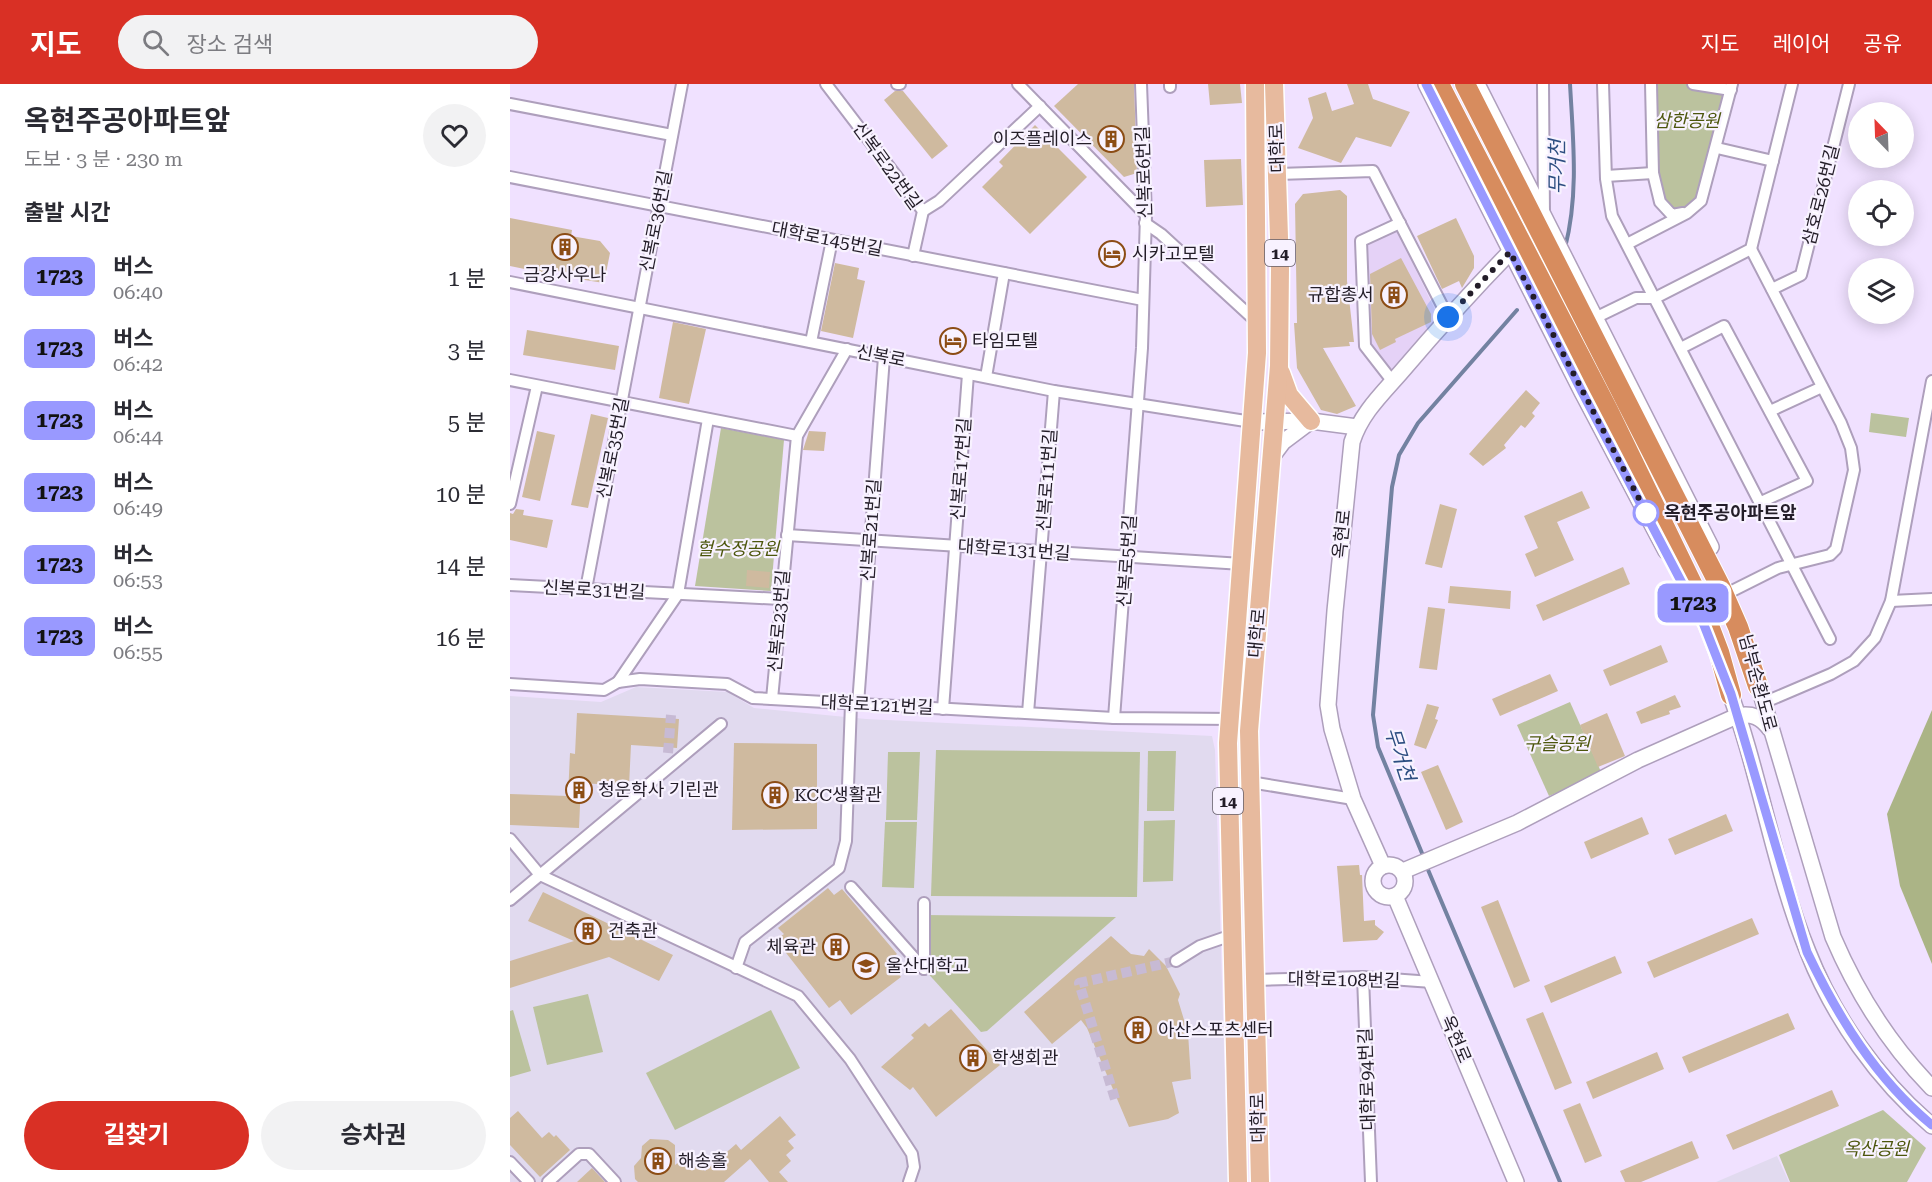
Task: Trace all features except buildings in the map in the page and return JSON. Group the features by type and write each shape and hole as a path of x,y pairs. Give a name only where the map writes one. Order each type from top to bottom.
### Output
{"highway":[{"path":"1438,84 1608,410 1697,594 1719,652 1731,694"},
{"path":"1465,84 1720,586 1738,627 1761,694"}],"main road":[{"name":"대학로","path":"1238,1182 1229,718 1258,323 1255,84"},
{"name":"대학로","path":"1260,1182 1249,719 1279,366 1278,174 1274,84"},
{"name":"남부순환도로","path":"1426,84 1510,252 1704,625 1731,694 1807,952 1824,988 1871,1061 1901,1098 1932,1125"},
{"name":"남부순환도로","path":"1477,84 1597,317 1730,592 1833,937 1848,973 1891,1041 1932,1088"},
{"name":"옥현로","path":"1383,866 1353,799 1332,729 1328,684 1350,462 1357,427 1448,317 1510,252"},
{"path":"1279,366 1289,395 1311,422"},
{"path":"1252,422 1311,422 1357,427"},
{"path":"1271,458 1283,442 1311,422"},
{"path":"1408,869 1405,885 1395,896 1384,896 1375,889 1375,873 1383,866 1393,865 1408,869 1517,823 1638,760 1737,716 1751,714 1759,717 1771,731"},
{"name":"옥현로","path":"1395,896 1515,1182"},
{"path":"1236,1106 1239,1130 1241,1135 1248,1138 1255,1134 1258,1106"}],"street":[{"name":"신복로36번길","path":"640,307 682,84"},
{"name":"신복로22번길","path":"826,84 923,211 913,255"},
{"path":"1018,84 1161,234 1258,323"},
{"name":"신복로6번길","path":"1138,404 1146,219 1141,84"},
{"path":"1543,84 1544,214"},
{"path":"1603,84 1606,176 1612,216 1830,639"},
{"path":"1651,84 1653,173 1660,202 1672,215 1687,213"},
{"path":"1627,244 1687,213 1701,201 1732,87 1693,84"},
{"path":"1730,592 1792,563 1830,555 1836,549 1854,470 1851,448 1751,249 1792,84"},
{"name":"삼호로26번길","path":"1772,290 1801,275 1850,84"},
{"path":"510,104 672,135"},
{"path":"923,211 939,201 1040,106"},
{"path":"1717,147 1773,161"},
{"path":"1278,174 1373,171 1448,317"},
{"path":"1606,176 1653,173"},
{"name":"대학로145번길","path":"510,177 1143,300"},
{"path":"1393,382 1365,346 1361,241 1400,223"},
{"path":"811,342 832,240"},
{"path":"1597,317 1636,298 1655,298 1751,249"},
{"path":"986,377 1004,273"},
{"name":"신복로","path":"510,282 1054,391 1252,422"},
{"name":"신복로35번길","path":"586,589 640,307"},
{"path":"1681,348 1724,326 1807,481 1761,502"},
{"name":"신복로23번길","path":"772,699 797,436 848,349"},
{"name":"신복로21번길","path":"736,968 746,942 839,868 846,841 854,704 870,541 884,357"},
{"name":"신복로17번길","path":"943,709 969,374"},
{"path":"510,381 797,436"},
{"path":"1761,694 1854,661 1875,638 1891,601 1932,381"},
{"path":"510,504 537,386"},
{"path":"1770,411 1822,387"},
{"name":"신복로11번길","path":"1028,713 1054,391"},
{"name":"신복로5번길","path":"1114,718 1138,404"},
{"name":"신복로31번길","path":"618,681 678,594 708,419"},
{"name":"대학로131번길","path":"787,535 1242,564"},
{"name":"신복로31번길","path":"510,585 678,594"},
{"path":"678,594 780,599"},
{"path":"1891,601 1932,599"},
{"name":"대학로121번길","path":"510,684 603,690 618,681 640,679 728,684 753,698 1114,718 1249,719"},
{"path":"510,900 721,724"},
{"path":"667,769 668,753"},
{"path":"1250,782 1353,799"},
{"path":"510,839 540,875 798,996 850,1059 912,1154 914,1167 909,1182"},
{"path":"851,887 924,969 924,903"},
{"path":"1176,961 1200,946 1232,935"},
{"name":"대학로108번길","path":"1256,980 1363,977 1432,982"},
{"name":"대학로94번길","path":"1363,977 1371,1182"},
{"path":"548,1182 579,1154 589,1154 615,1182"},
{"path":"510,1162 529,1182"}],"shaded area":[{"path":"1396,229 1439,318 1393,375 1368,341 1364,244"},
{"name":"울산대학교","path":"636,687 728,692 754,708 866,719 1212,736 1215,750 1228,1182 510,1182 510,696 601,702"},
{"path":"1777,1156 1789,1182 1716,1182"}],"green space":[{"name":"삼한공원","path":"1651,84 1693,84 1731,90 1701,201 1672,215 1660,202"},
{"path":"1871,413 1909,418 1906,437 1869,432"},
{"name":"헐수정공원","path":"721,428 784,440 771,591 695,586"},
{"name":"구슬공원","path":"1570,702 1602,774 1549,796 1517,725"},
{"path":"1932,710 1932,964 1900,886 1887,814"},
{"path":"936,750 1140,752 1137,897 931,896"},
{"path":"1148,751 1176,751 1174,811 1147,811"},
{"path":"888,752 920,752 917,820 886,820"},
{"path":"1175,820 1173,881 1143,882 1144,821"},
{"path":"885,822 917,822 914,888 882,887"},
{"path":"924,915 1116,917 987,1031 981,1032 924,969"},
{"path":"588,994 603,1052 547,1065 533,1007"},
{"path":"513,1010 531,1071 510,1077 510,1011"},
{"path":"771,1010 800,1068 675,1130 646,1073"},
{"name":"옥산공원","path":"1883,1110 1926,1148 1907,1182 1790,1182 1779,1155"}],"waterway":[{"name":"무거천","path":"1565,248 1574,187 1570,84"},
{"name":"무거천","path":"1424,858 1378,747 1373,715 1392,487 1399,455 1418,423 1517,310"},
{"name":"무거천","path":"1426,865 1560,1182"}],"tunnel":[{"path":"668,753 671,715"},
{"path":"1115,1099 1079,983 1176,961"}],"bus line":[{"name":"1723","path":"1426,84 1510,252 1704,625 1731,694 1807,952 1824,988 1871,1061 1901,1098 1932,1125"}],"place":[{"name":"이즈플레이스","path":"1111,139"},
{"name":"금강사우나","path":"565,247"},
{"name":"시카고모텔","path":"1112,254"},
{"name":"규합총서","path":"1394,295"},
{"name":"타임모텔","path":"953,341"},
{"name":"옥현주공아파트앞","path":"1646,513"},
{"name":"청운학사 기린관","path":"579,790"},
{"name":"KCC생활관","path":"775,795"},
{"name":"건축관","path":"588,931"},
{"name":"체육관","path":"836,947"},
{"name":"울산대학교","path":"866,966"},
{"name":"아산스포츠센터","path":"1138,1030"},
{"name":"학생회관","path":"973,1058"},
{"name":"해송홀","path":"658,1161"}],"route":[{"path":"1448,317 1510,252 1649,518 1646,513"}]}
